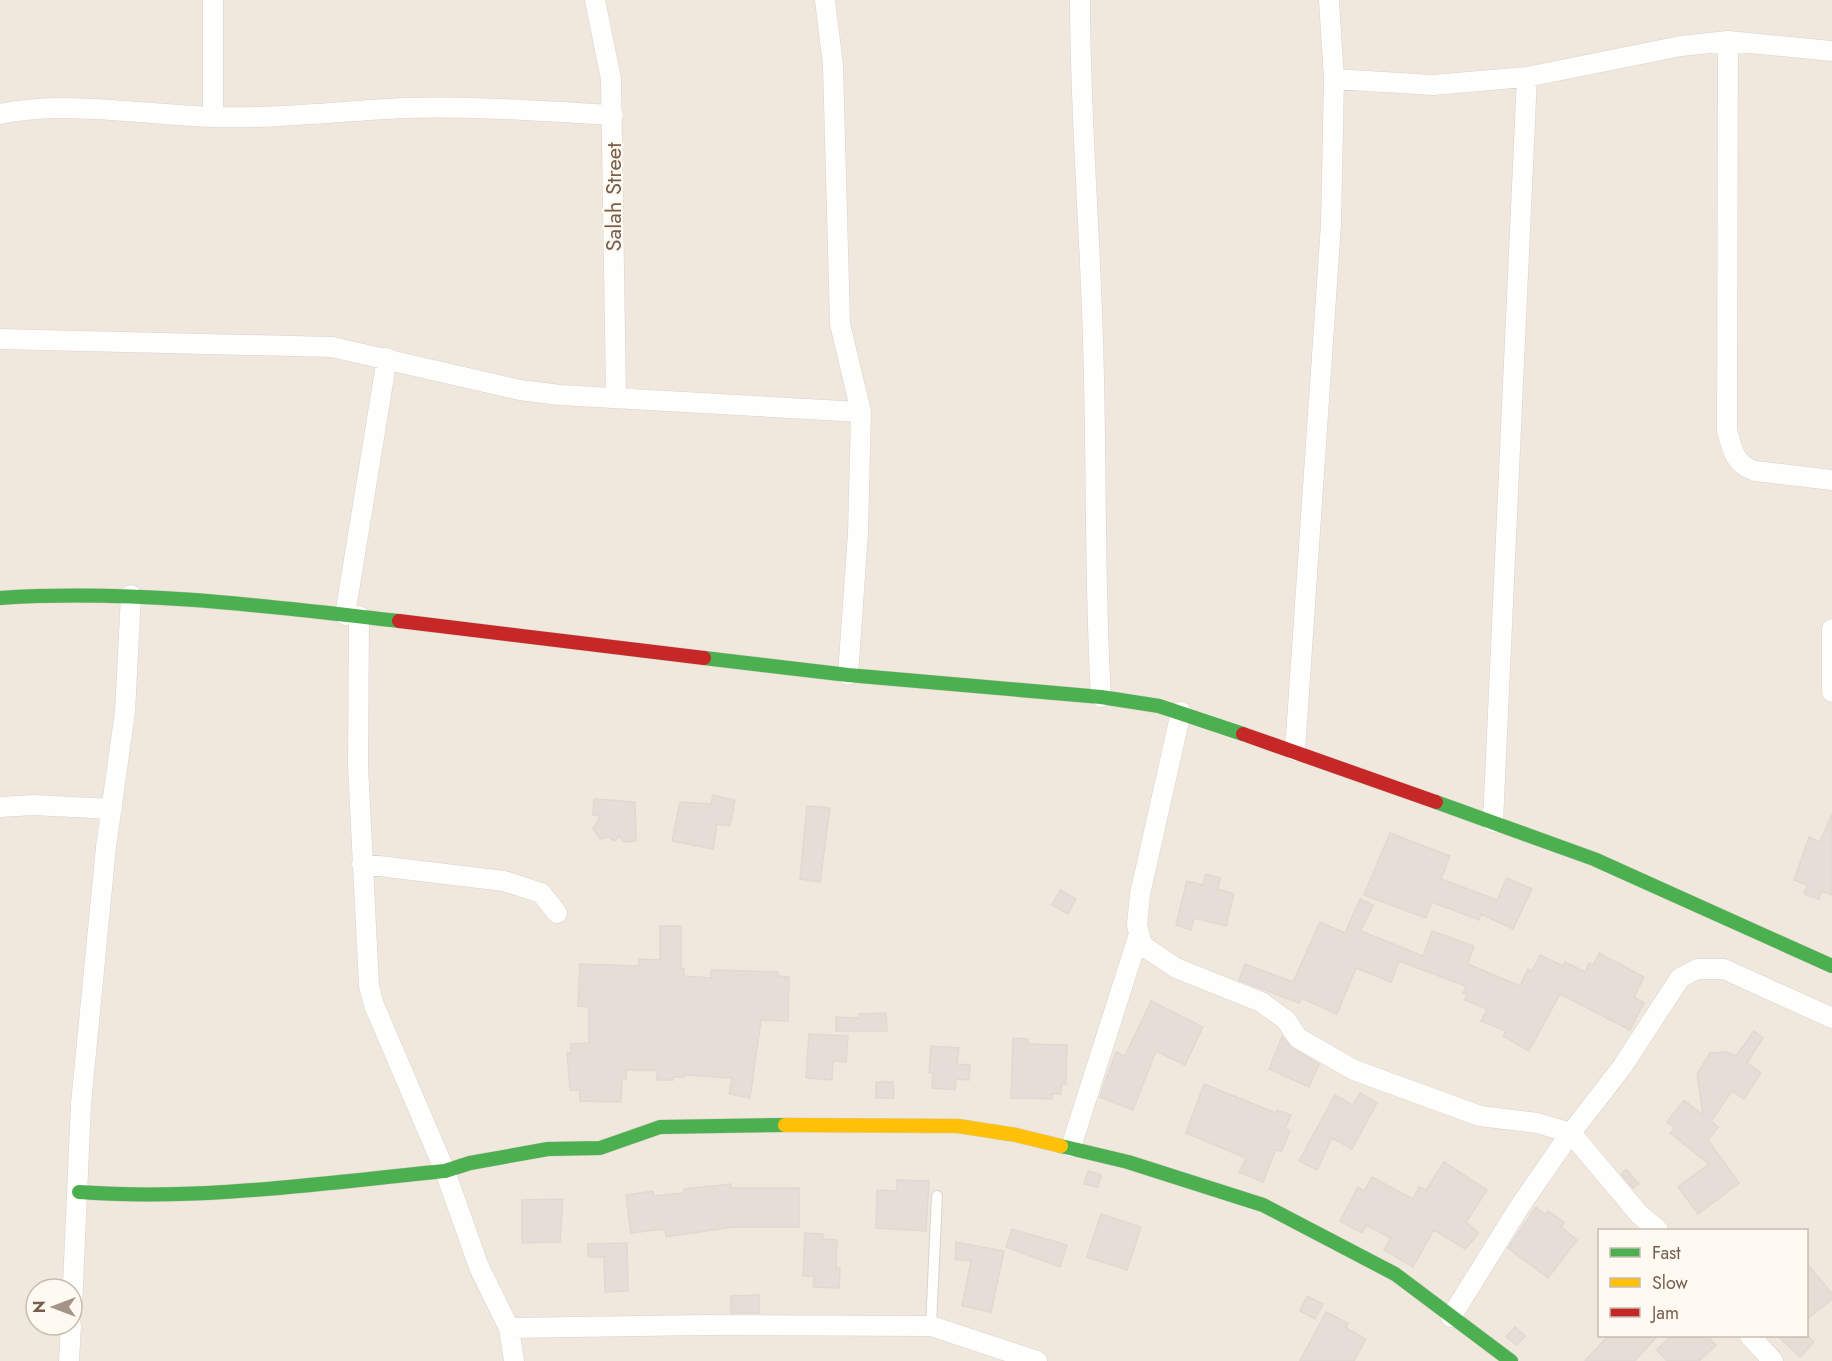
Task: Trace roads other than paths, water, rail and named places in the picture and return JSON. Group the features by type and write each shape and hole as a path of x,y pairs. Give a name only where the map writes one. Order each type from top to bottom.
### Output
{"street":[{"path":"213,0 213,117"},
{"name":"Salah Street","path":"595,0 611,79 613,115 611,178 616,396"},
{"path":"825,0 833,65 839,312 861,412 858,533 848,675"},
{"path":"1080,0 1080,75 1086,161 1093,352 1097,502 1096,609 1101,697"},
{"path":"1295,751 1331,224 1334,79 1329,0"},
{"path":"1334,79 1433,85 1527,77 1681,46 1728,41 1832,51"},
{"path":"1728,41 1727,430 1733,454 1743,467 1763,473 1832,480"},
{"path":"1493,822 1527,77"},
{"path":"0,114 22,111 81,110 213,117 293,117 428,108 499,108 613,115"},
{"path":"0,339 332,347 520,390 560,395 616,396 861,412"},
{"path":"387,358 352,615 367,960 374,1005 445,1171 479,1267 509,1328 514,1361"},
{"path":"0,598 60,594 131,595 352,615 848,675 1101,697 1181,712 1594,859 1832,966"},
{"path":"74,1277 81,1104 112,810 125,712 131,595"},
{"path":"1832,630 1832,692"},
{"path":"1071,1147 1138,937 1142,884 1181,712"},
{"path":"0,807 33,805 112,810"},
{"path":"362,864 504,881 541,893 557,914"},
{"path":"1138,937 1149,952 1176,968 1261,1002 1286,1020 1298,1038 1354,1070 1480,1116 1537,1123 1571,1133 1639,1214 1657,1229"},
{"path":"1451,1317 1520,1206 1571,1133 1622,1067 1669,993 1688,973 1708,968 1724,969 1832,1018"},
{"path":"79,1192 181,1196 445,1171 470,1163 548,1149 587,1150 660,1127 901,1124 958,1126 1071,1147 1128,1162 1263,1205 1395,1274 1511,1361"},
{"path":"509,1328 704,1325 931,1326 1037,1361"},
{"path":"69,1361 70,1337"},
{"path":"1752,1337 1773,1361"}],"lane":[{"path":"931,1326 937,1196"}]}
